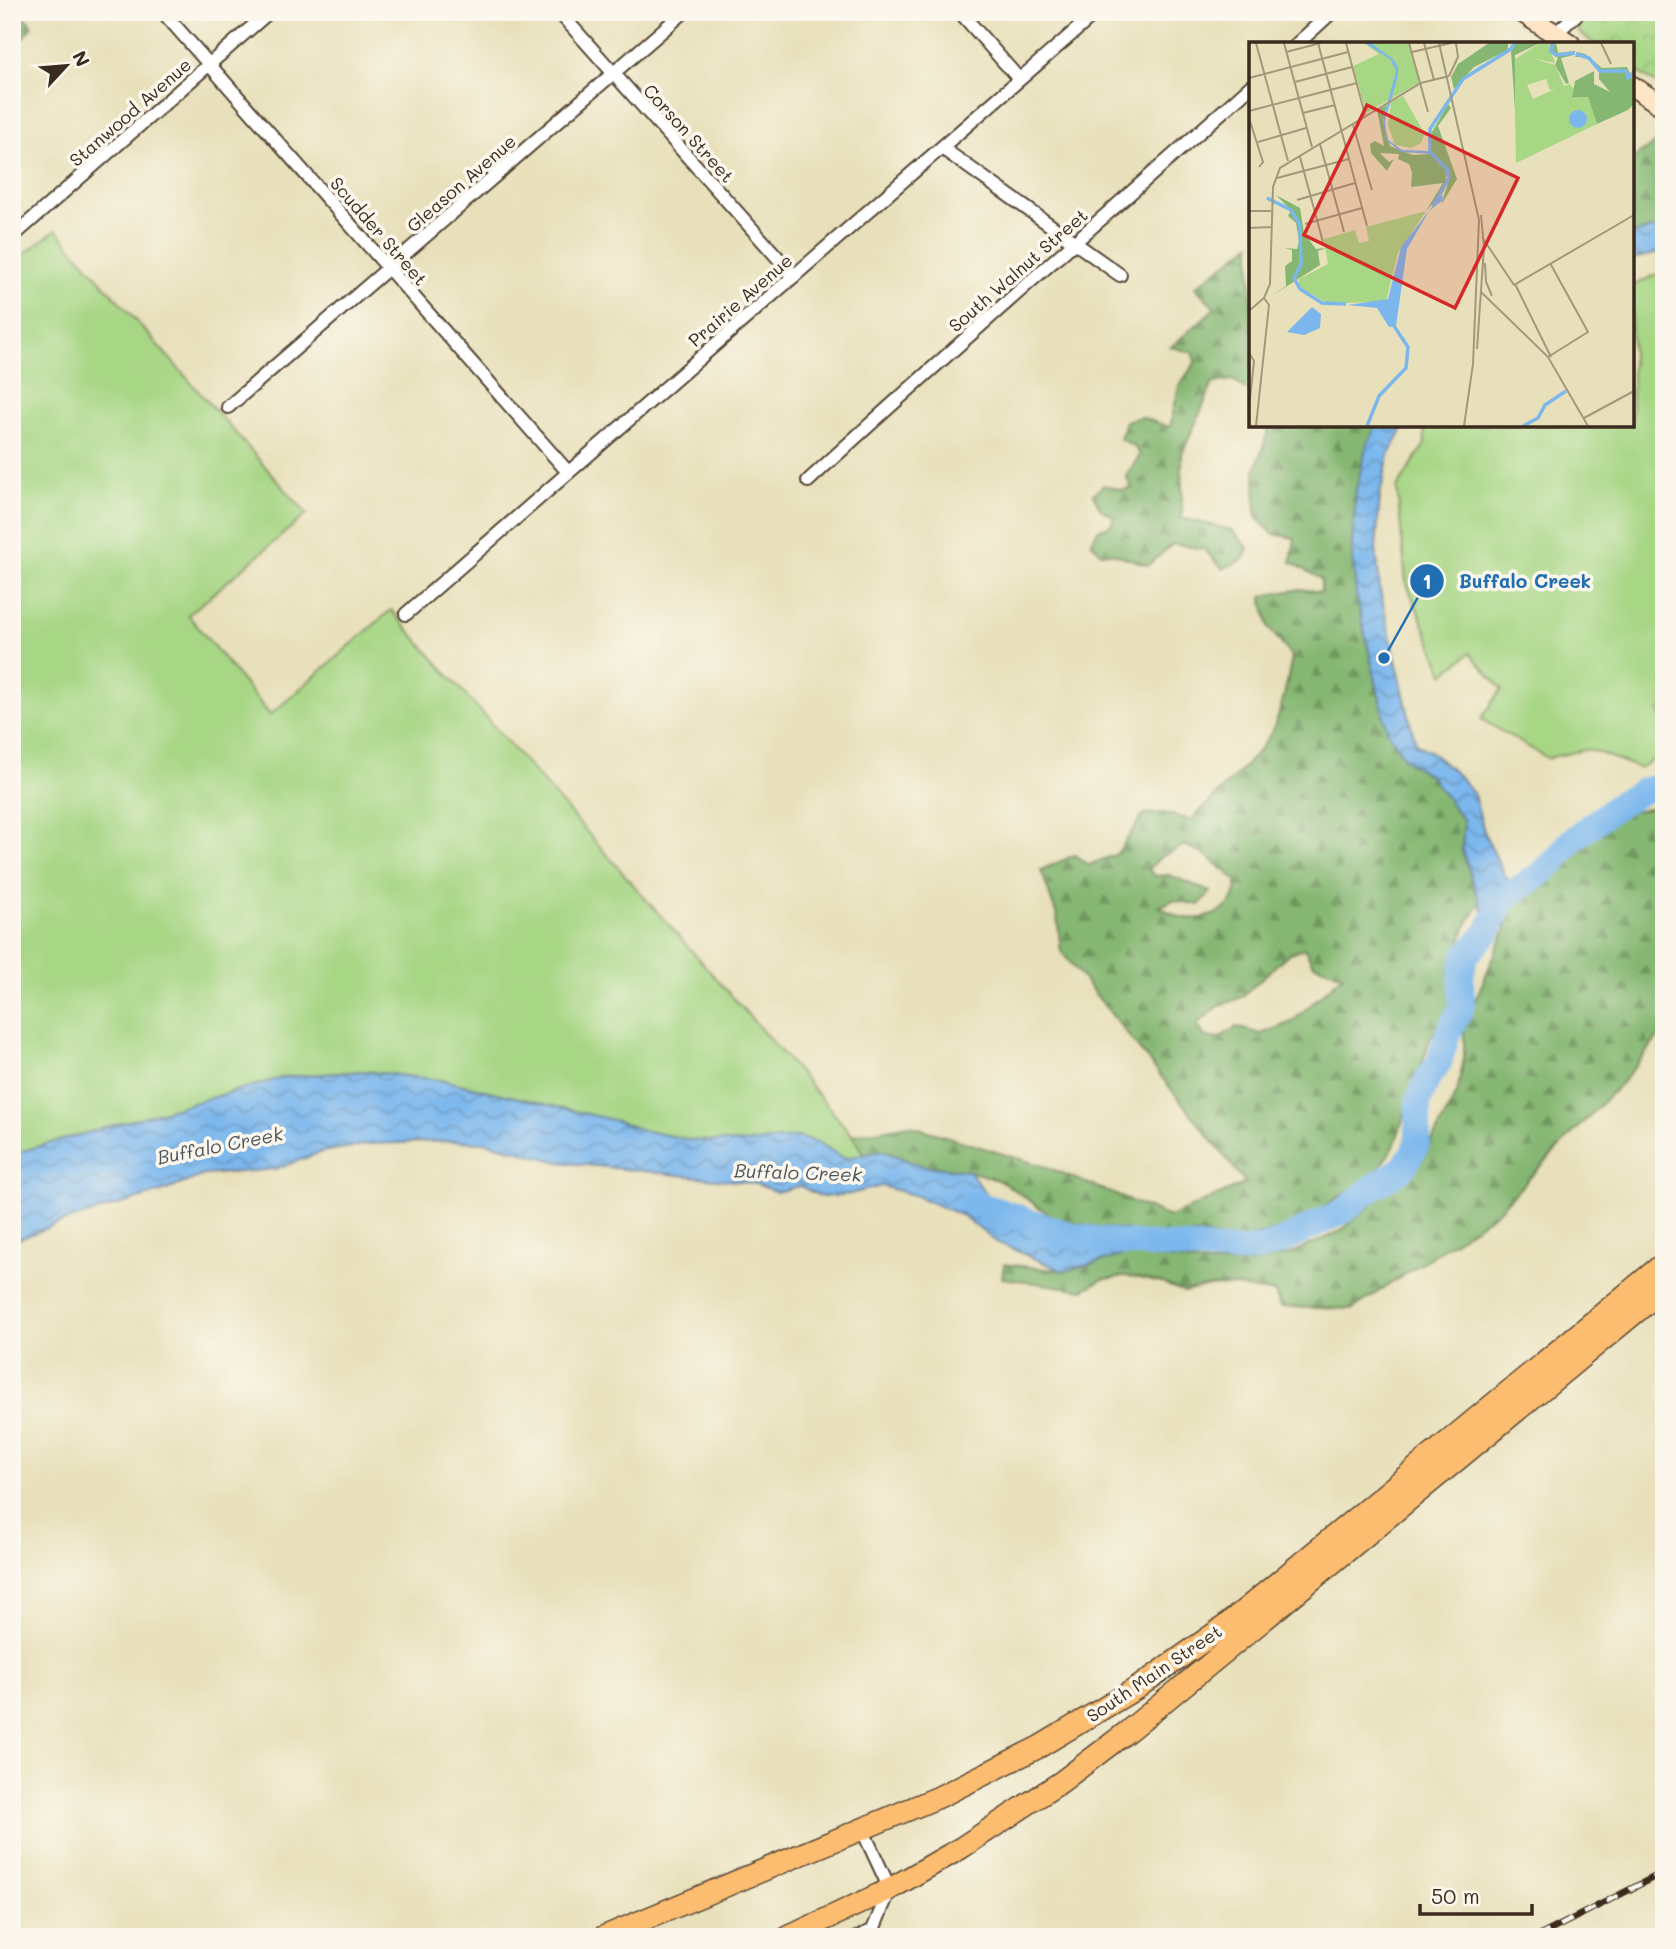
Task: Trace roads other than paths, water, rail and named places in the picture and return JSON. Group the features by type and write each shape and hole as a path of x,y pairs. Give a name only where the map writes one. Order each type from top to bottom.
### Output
{"main road":[{"path":"1522,12 1562,39"},
{"path":"1634,87 1664,107"},
{"name":"South Main Street","path":"788,1937 890,1889 961,1848 1070,1775 1128,1731 1664,1263"},
{"name":"South Main Street","path":"603,1937 939,1797 1039,1747 1137,1688 1225,1626 1664,1289"}],"street":[{"name":"Scudder Street","path":"163,12 568,472"},
{"name":"Stanwood Avenue","path":"12,237 270,12"},
{"name":"Corson Street","path":"559,12 794,276"},
{"name":"Gleason Avenue","path":"228,407 684,12"},
{"path":"960,12 1019,79"},
{"name":"Prairie Avenue","path":"406,614 1097,12"},
{"path":"1299,42 1332,12"},
{"path":"1562,39 1579,12"},
{"name":"South Walnut Street","path":"808,481 1249,88"},
{"path":"942,148 1120,275"},
{"path":"858,1937 872,1933 890,1889 862,1829"}],"water":[{"path":"1664,226 1664,252 1634,259 1634,234"},
{"path":"1376,427 1404,427 1389,455 1380,494 1376,548 1380,591 1416,744 1431,752 1461,778 1474,795 1485,835 1508,881 1507,926 1492,924 1483,912 1462,850 1464,821 1430,776 1404,758 1387,730 1356,595 1352,548 1356,490 1366,447"},
{"path":"365,1071 446,1081 690,1140 748,1143 797,1137 817,1142 844,1158 883,1151 923,1166 970,1171 983,1190 1013,1221 1040,1230 1081,1231 1098,1227 1125,1230 1128,1254 1063,1271 996,1242 963,1216 914,1195 881,1186 850,1194 822,1197 800,1186 776,1192 754,1183 559,1162 485,1142 455,1141 370,1144 321,1152 276,1169 204,1175 164,1191 59,1223 12,1242 12,1154 285,1077"}],"waterway":[{"name":"Buffalo Creek","path":"972,1202 1071,1235 1122,1243 1238,1251 1278,1243 1345,1210 1403,1168 1412,1154 1418,1141 1418,1102 1428,1078 1439,1063 1447,1036 1462,1006 1461,977 1465,956 1487,933 1504,898 1535,878 1553,863 1572,840 1621,803 1664,784"}],"railway":[{"path":"1537,1937 1664,1872"}],"place":[{"name":"Buffalo Creek","path":"1384,658"}]}
